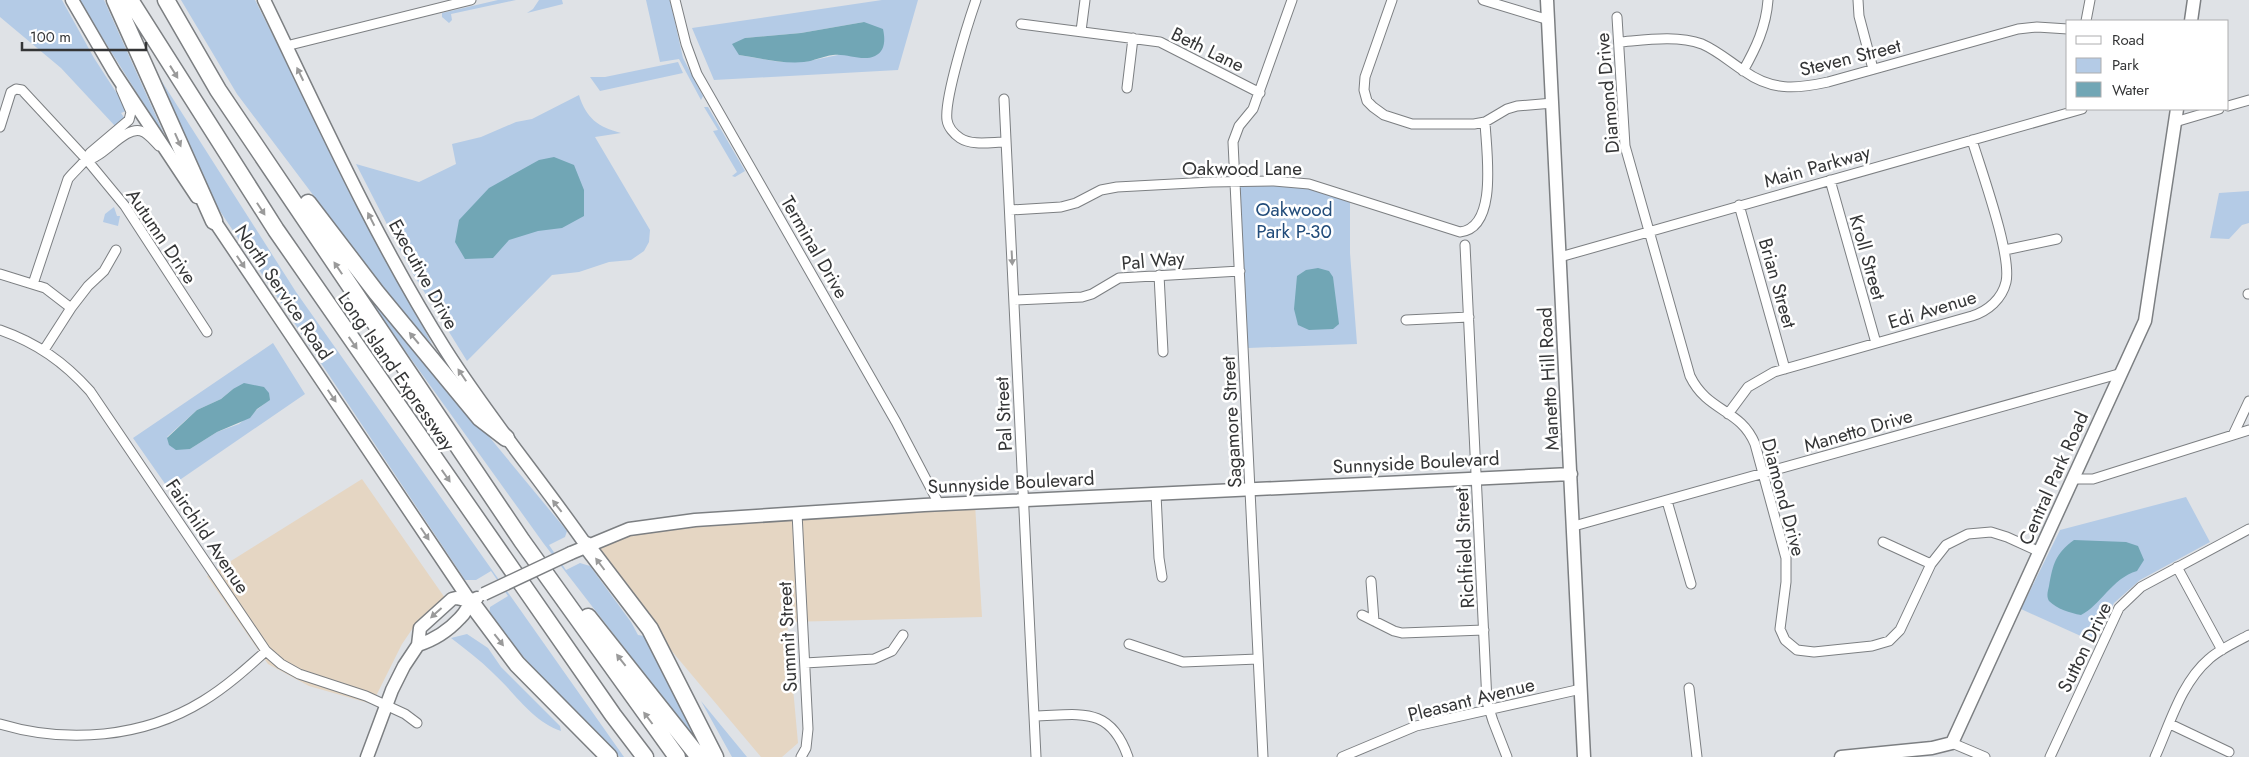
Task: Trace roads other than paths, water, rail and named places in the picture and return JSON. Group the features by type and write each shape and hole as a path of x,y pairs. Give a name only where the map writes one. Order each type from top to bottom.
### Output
{"highway":[{"path":"115,0 214,221"},
{"name":"Long Island Expressway","path":"130,0 166,60 276,230 607,706 645,757"},
{"name":"Long Island Expressway","path":"166,0 218,90 558,592 677,757"},
{"path":"218,90 241,111 327,229 480,418 506,438"},
{"path":"586,546 650,629 715,757"},
{"path":"558,592 584,611 699,757"},
{"path":"477,598 517,664 609,757"}],"main road":[{"name":"North Service Road","path":"72,0 114,72 168,154 477,598"},
{"name":"Executive Drive","path":"264,0 396,267 444,349 506,438 586,546"},
{"name":"Manetto Hill Road","path":"1548,0 1584,757"},
{"path":"2191,20 2194,0"},
{"name":"Central Park Road","path":"1952,743 2145,321 2177,110"},
{"name":"Sunnyside Boulevard","path":"367,757 386,705 404,666 418,645 420,628 452,599 477,598 571,552 629,529 656,524 940,504 1571,474"},
{"path":"418,645 434,640 462,617 477,598"},
{"path":"1841,757 1932,748 1952,743"}],"street":[{"path":"286,46 472,0"},
{"name":"Terminal Drive","path":"675,0 688,50 697,74 896,422 940,504"},
{"path":"976,0 948,103 947,123 951,130 964,140 1006,142"},
{"path":"1081,31 1085,0"},
{"name":"Sagamore Street","path":"1263,757 1233,154 1235,134 1253,109 1292,0"},
{"path":"1392,0 1365,77 1364,90 1367,101 1384,115 1412,124 1474,124 1485,122 1507,109 1553,103"},
{"path":"1483,0 1548,20"},
{"path":"1743,71 1761,36 1767,16 1768,0"},
{"path":"1858,0 1873,69"},
{"path":"2086,20 2090,0"},
{"name":"Diamond Drive","path":"1617,17 1625,146 1690,376 1702,397 1740,421 1749,430 1786,558 1786,582 1780,629 1785,640 1797,650 1814,652 1872,646 1889,640 1900,630 1930,564 1946,545 1954,540 1980,532 1991,532 2040,552"},
{"name":"Beth Lane","path":"1021,24 1160,42 1260,92"},
{"name":"Steven Street","path":"1619,42 1667,39 1694,42 1724,56 1743,71 1770,85 1801,88 2018,29 2037,27 2066,29"},
{"path":"1127,88 1133,38"},
{"path":"34,284 68,179 87,160 90,153 126,125 130,116 114,72"},
{"name":"Autumn Drive","path":"0,126 11,92 16,88 22,90 87,160 124,206 207,332"},
{"name":"Pal Street","path":"1004,100 1036,757"},
{"path":"2229,106 2249,100"},
{"name":"Main Parkway","path":"1560,257 2078,110"},
{"path":"2175,122 2216,110"},
{"name":"Oakwood Lane","path":"1010,210 1061,207 1101,190 1117,187 1235,182 1309,184 1460,232 1471,229 1484,210 1488,174 1485,122"},
{"path":"87,160 95,159 127,134 136,130 144,132 168,154"},
{"name":"Edi Avenue","path":"1728,414 1748,387 1774,372 1972,316 1989,308 2000,297 2006,283 2005,250 1972,140"},
{"name":"Kroll Street","path":"1830,180 1876,343"},
{"name":"Brian Street","path":"1739,205 1785,369"},
{"path":"2005,250 2057,239"},
{"name":"Richfield Street","path":"1465,245 1484,630 1490,711 1507,757"},
{"path":"44,350 71,308 88,286 104,271 116,250"},
{"name":"Pal Way","path":"1014,300 1082,297 1092,294 1119,278 1240,271"},
{"path":"0,274 45,288 71,308"},
{"path":"1159,275 1163,352"},
{"path":"1406,320 1469,317"},
{"name":"Fairchild Avenue","path":"0,330 24,339 44,350 76,375 97,400 266,651 281,664 299,674 366,696 405,714 417,723"},
{"name":"Manetto Drive","path":"1574,526 2122,373"},
{"path":"2234,435 2249,401"},
{"path":"2074,479 2093,479 2249,430"},
{"path":"1156,494 1159,558 1162,577"},
{"path":"1667,501 1691,584"},
{"name":"Summit Street","path":"797,513 808,740 801,757"},
{"name":"Sutton Drive","path":"2050,757 2119,608 2141,587 2249,529"},
{"path":"1883,542 1930,564"},
{"path":"2177,567 2222,650"},
{"path":"1371,581 1374,621"},
{"path":"1362,615 1402,633 1484,630"},
{"path":"805,664 874,659 892,651 904,635"},
{"path":"2155,757 2196,672 2209,659 2249,635"},
{"path":"1129,644 1183,662 1258,659"},
{"path":"0,724 54,735 97,735 132,730 170,718 202,702 228,684 266,651"},
{"path":"1689,688 1697,757"},
{"name":"Pleasant Avenue","path":"1342,757 1416,726 1490,711 1581,689"},
{"path":"1034,716 1086,715 1098,718 1112,726 1120,736 1128,757"},
{"path":"2170,724 2229,752"},
{"path":"1952,743 1985,757"}],"water":[{"path":"864,22 883,29 884,33 883,48 879,54 870,58 838,55 804,62 779,61 739,55 732,44 745,38 801,33"},
{"path":"554,157 574,165 584,190 584,216 562,228 538,231 509,240 493,258 465,259 455,242 459,220 489,188 539,160"},
{"path":"1318,268 1329,271 1333,277 1339,324 1333,329 1309,330 1298,325 1294,309 1297,276 1306,270"},
{"path":"244,383 264,387 269,393 270,400 257,409 250,418 217,432 190,449 176,450 169,445 167,438 197,410 221,399"},
{"path":"2074,540 2126,542 2138,546 2144,560 2137,571 2120,580 2088,611 2081,615 2068,612 2056,606 2049,601 2047,595 2056,560"}],"park label":[{"name":"Oakwood Park P-30","path":"1294,220"}]}
